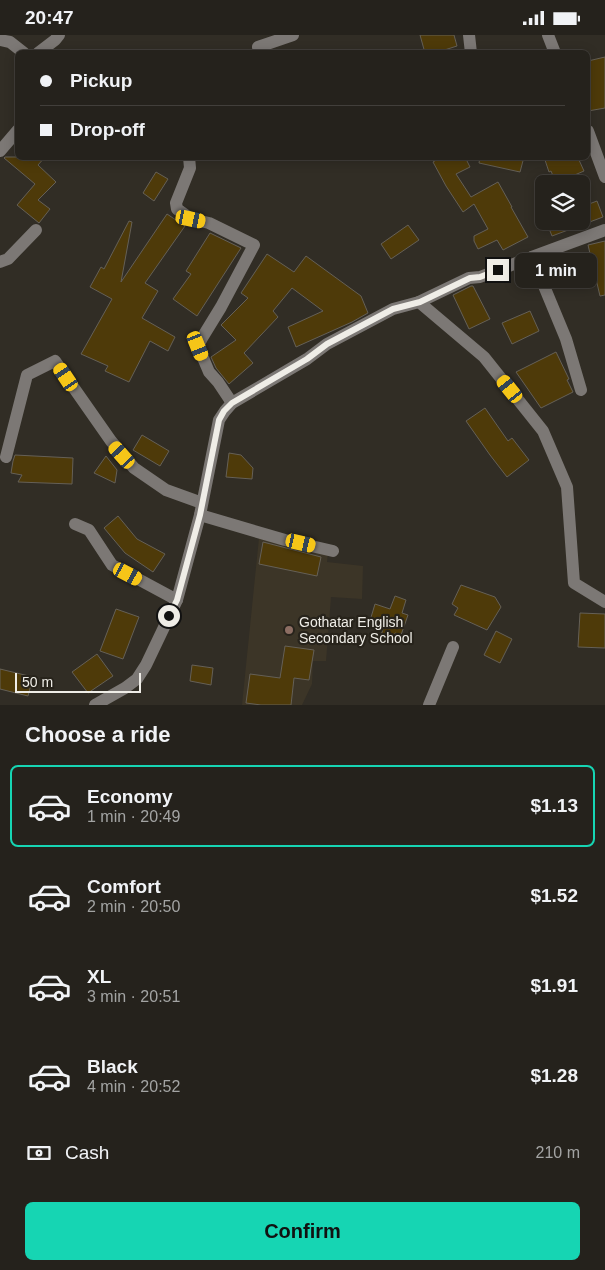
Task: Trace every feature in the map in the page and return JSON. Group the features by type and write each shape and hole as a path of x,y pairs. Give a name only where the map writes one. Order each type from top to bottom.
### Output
{"street":[{"path":"42,50 59,35"},
{"path":"258,47 292,35"},
{"path":"469,35 471,50"},
{"path":"548,35 554,50"},
{"path":"0,40 10,42 20,50"},
{"path":"0,151 15,134"},
{"path":"590,136 605,177"},
{"path":"189,160 190,168 176,203 177,209 191,219 209,223 254,245 198,346 209,372 232,403"},
{"path":"0,262 8,259 36,230"},
{"path":"95,705 137,679 146,665 177,600 201,509 219,420 232,403 307,359 327,344 393,309 420,302 470,278 480,277 605,230"},
{"path":"532,257 566,339 581,390"},
{"path":"420,302 484,357 543,431 567,487 574,583 605,602"},
{"path":"6,457 27,375 55,361 110,441 134,468 166,490 201,509 285,540 333,551"},
{"path":"75,524 89,530 112,565 177,600"},
{"path":"429,705 453,647"}],"shaded area":[{"name":"Gothatar English Secondary School","path":"259,538 328,552 327,562 363,566 362,599 331,597 326,661 313,661 312,684 302,705 242,705"}],"building":[{"path":"420,35 454,35 457,46 444,50 424,50"},
{"path":"605,57 605,108 590,111 590,61"},
{"path":"15,157 15,160 42,160 38,165 56,182 38,200 50,209 39,223 17,205 35,184 4,158"},
{"path":"436,160 466,160 470,167 456,174 471,197 498,182 528,237 503,250 497,240 478,249 474,236 488,229 474,204 463,212 433,162"},
{"path":"480,160 523,160 520,172 479,163"},
{"path":"545,160 579,160 584,171 575,175 553,175 551,171 549,172"},
{"path":"156,172 168,179 154,201 143,193"},
{"path":"597,201 603,217 590,222 590,204"},
{"path":"167,214 185,226 145,283 158,291 142,318 175,337 168,351 150,341 129,382 105,371 108,366 81,354 112,299 90,287 101,267 104,269 129,221 132,222 121,282"},
{"path":"408,225 419,240 391,259 381,244"},
{"path":"550,230 568,230 552,236"},
{"path":"210,233 241,248 197,316 173,299 191,274 186,271"},
{"path":"605,241 605,295 600,296 588,245"},
{"path":"267,254 294,272 306,256 361,296 368,313 296,347 288,327 323,311 292,288 273,311 278,317 244,353 253,363 229,384 216,368 211,357 236,340 221,325 248,298 241,293"},
{"path":"473,286 490,319 469,329 453,295"},
{"path":"530,311 539,331 512,344 502,323"},
{"path":"556,352 573,392 541,408 516,372"},
{"path":"485,408 508,441 512,438 529,460 507,477 466,421"},
{"path":"142,435 169,451 160,466 133,450"},
{"path":"229,453 241,455 253,468 252,479 226,477"},
{"path":"15,455 73,458 72,484 18,482 22,475 11,473"},
{"path":"106,456 117,470 115,483 94,473"},
{"path":"118,516 137,539 165,554 153,572 125,553 104,528"},
{"path":"263,542 321,557 317,576 259,564"},
{"path":"461,585 495,597 501,607 487,630 454,615 458,608 452,604"},
{"path":"395,596 406,600 402,613 408,615 401,635 395,633 392,643 380,639 383,629 369,624 375,604 390,609"},
{"path":"116,609 139,617 123,659 100,651"},
{"path":"580,613 605,614 605,648 578,647"},
{"path":"496,631 512,639 500,663 484,655"},
{"path":"285,646 314,650 309,680 294,678 291,705 246,703 250,674 280,678"},
{"path":"97,654 113,676 88,693 72,672"},
{"path":"192,665 213,668 211,685 190,681"},
{"path":"0,669 33,677 28,696 0,689"}],"place":[{"name":"Gothatar English Secondary School","path":"289,630"}],"route":[{"path":"169,616 177,600 200,515 219,420 224,411 232,403 307,359 327,344 393,309 420,302 470,278 480,277 498,270"}]}
